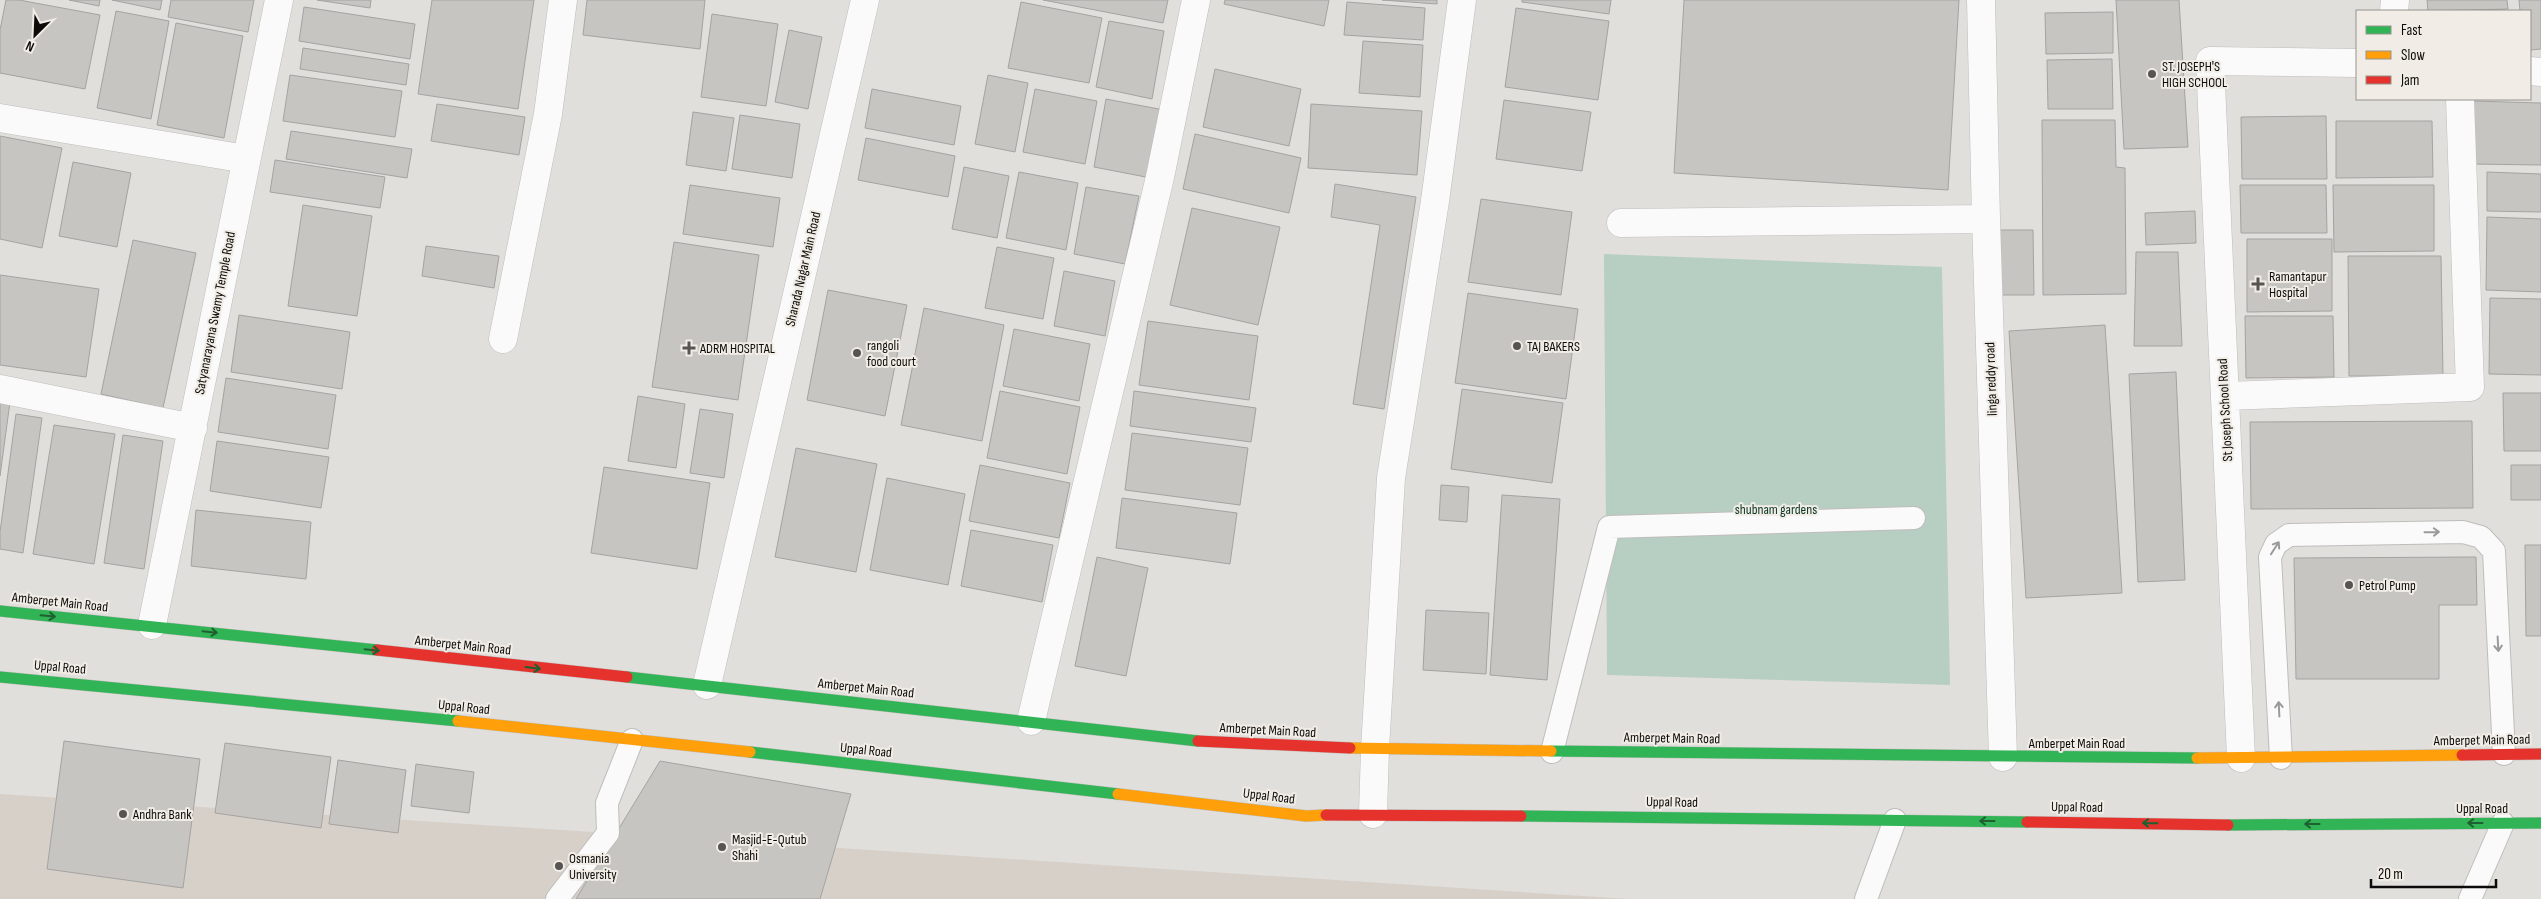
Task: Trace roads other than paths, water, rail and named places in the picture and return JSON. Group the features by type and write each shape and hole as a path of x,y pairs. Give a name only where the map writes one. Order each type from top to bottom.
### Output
{"highway":[{"name":"Amberpet Main Road","path":"0,611 152,625 552,670 707,685 1208,742 1552,752 2003,757 2281,758 2541,754"},
{"name":"Uppal Road","path":"0,677 128,688 632,740 1306,816 1373,814 2246,824 2541,823"}],"street":[{"name":"Satyanarayana Swamy Temple Road","path":"152,625 279,0"},
{"path":"503,339 548,114 563,0"},
{"name":"Sharada Nagar Main Road","path":"707,685 865,0"},
{"path":"1031,721 1160,177 1196,0"},
{"path":"1373,814 1375,748 1391,478 1435,201 1462,0"},
{"name":"linga reddy road","path":"1982,0 1986,219 2003,757"},
{"path":"2241,758 2210,61 2356,63"},
{"path":"2226,396 2470,386 2460,100"},
{"path":"0,118 246,159"},
{"path":"1621,224 1986,219"},
{"path":"0,389 193,428"}],"lane":[{"name":"St Joseph School Road","path":"2210,61 2241,758"},
{"path":"1552,752 1609,527 1914,518"},
{"path":"2281,758 2270,556 2276,544 2289,535 2463,532 2481,537 2494,551 2504,754"},
{"path":"558,899 608,833 607,803 632,740"},
{"path":"1866,899 1895,820"},
{"path":"2470,899 2503,823"}],"place":[{"name":"ST. JOSEPH'S HIGH SCHOOL","path":"2152,74"},
{"name":"Ramantapur Hospital","path":"2258,284"},
{"name":"TAJ BAKERS","path":"1517,346"},
{"name":"ADRM HOSPITAL","path":"689,348"},
{"name":"rangoli food court","path":"857,353"},
{"name":"Petrol Pump","path":"2349,585"},
{"name":"Andhra Bank","path":"123,814"},
{"name":"Masjid-E-Qutub Shahi","path":"722,847"},
{"name":"Osmania University","path":"559,866"}],"park label":[{"name":"shubnam gardens","path":"1776,509"}]}
